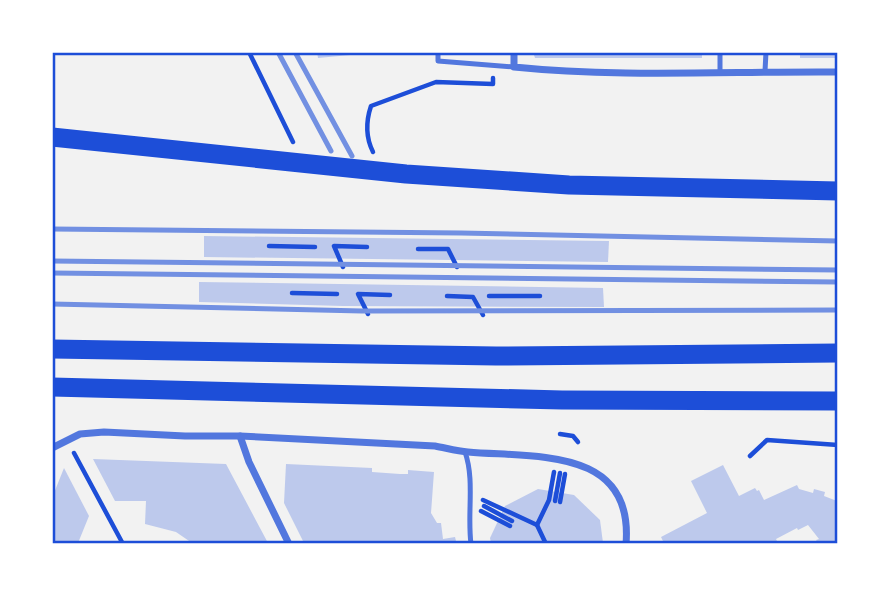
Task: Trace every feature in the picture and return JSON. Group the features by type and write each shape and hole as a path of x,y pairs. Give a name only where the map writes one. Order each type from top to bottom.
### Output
{"highway":[{"path":"52,137 406,174 569,185 838,191"},
{"path":"52,349 496,356 838,353"},
{"path":"52,387 549,400 838,401"}],"street":[{"path":"514,52 514,67 579,71 838,72"},
{"path":"52,448 67,439 91,432 435,446 465,452 561,459 588,466 619,496 626,512 626,544"},
{"path":"240,436 249,462 289,544"}],"lane":[{"path":"438,52 438,61 514,67"},
{"path":"720,52 720,71"},
{"path":"765,71 766,52"},
{"path":"465,452 470,465 468,520 471,544"}],"path":[{"path":"248,52 294,144"},
{"path":"374,154 366,119 371,106 436,82 493,84 494,66"},
{"path":"269,246 315,247"},
{"path":"343,267 334,246 368,247"},
{"path":"418,249 448,250 457,267"},
{"path":"292,293 337,293"},
{"path":"368,314 358,294 390,295"},
{"path":"447,296 473,297 483,315"},
{"path":"489,296 540,296"},
{"path":"560,434 573,436 578,442"},
{"path":"750,456 767,440 838,445"},
{"path":"537,525 562,462 557,501"},
{"path":"80,464 123,544"},
{"path":"511,524 480,505 537,525 547,544"}],"building":[{"path":"317,52 361,52 361,54 318,58"},
{"path":"533,52 702,52 702,58 535,58"},
{"path":"800,52 837,52 837,58 800,58"},
{"path":"204,236 609,241 608,262 204,257"},
{"path":"199,282 603,288 604,307 343,306 199,302"},
{"path":"93,459 226,464 268,543 192,543 176,532 145,524 146,501 115,501"},
{"path":"286,464 372,468 372,472 400,474 408,474 408,470 434,472 431,513 437,523 441,523 443,539 455,537 456,541 304,543 284,503"},
{"path":"723,465 739,496 755,488 764,500 797,485 799,489 813,493 814,489 825,492 824,496 837,501 837,543 818,543 816,540 819,539 808,525 798,530 797,528 773,543 664,543 661,537 707,513 691,481"},
{"path":"64,468 89,516 78,543 52,543 52,498"},
{"path":"538,489 574,495 600,520 603,543 491,543 490,538 505,506"}],"railway":[{"path":"278,52 331,151"},
{"path":"295,52 352,156"},
{"path":"52,229 461,233 838,241"},
{"path":"52,261 838,270"},
{"path":"52,273 838,282"},
{"path":"52,304 362,311 838,310"}]}
